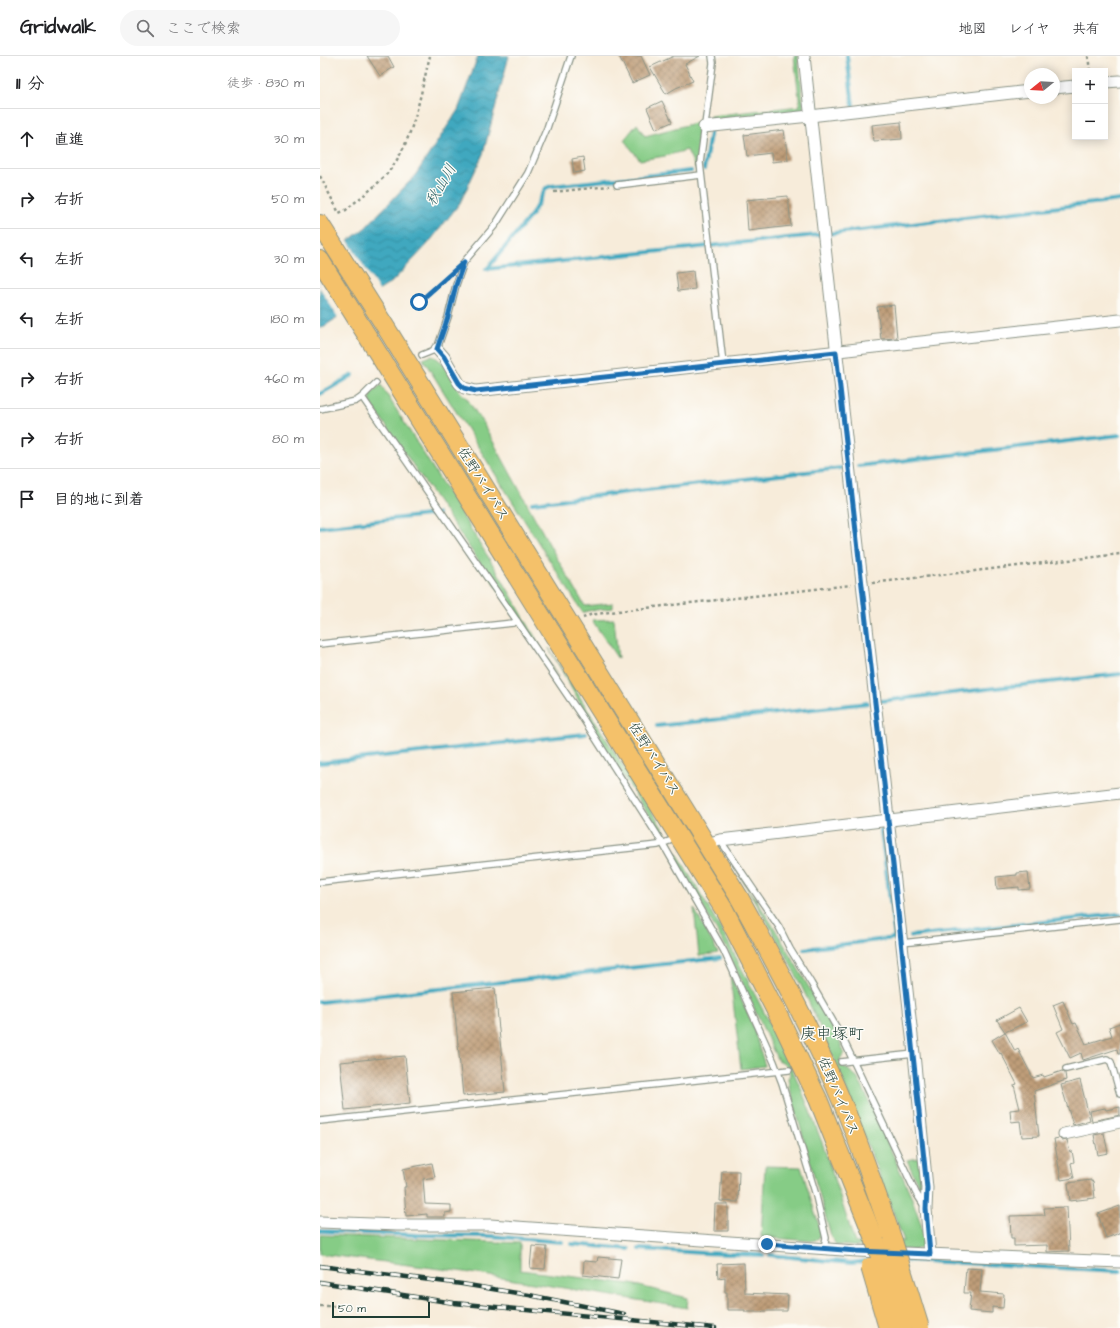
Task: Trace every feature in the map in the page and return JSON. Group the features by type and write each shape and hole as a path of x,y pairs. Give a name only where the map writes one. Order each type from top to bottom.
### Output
{"highway":[{"name":"佐野バイパス","path":"322,227 571,625 714,842 739,897 780,972 817,1046 845,1109 870,1173 920,1328"},
{"name":"佐野バイパス","path":"320,260 368,336 671,840 725,911 807,1075 834,1136 848,1172 869,1242 902,1328"},
{"path":"869,1242 888,1328"},
{"path":"911,1299 928,1328"}],"street":[{"path":"804,56 914,1054 927,1188 926,1209 930,1254"},
{"path":"1108,82 1120,81"},
{"path":"1060,87 1072,86"},
{"path":"704,127 1024,92"},
{"path":"437,349 444,357 459,383 464,388 476,391 1120,320"},
{"path":"714,842 1120,793"},
{"path":"1064,1134 1120,1122"},
{"path":"320,1222 398,1225 490,1225 857,1251 1120,1262"}],"lane":[{"path":"422,355 437,349 464,262 496,224 528,173 547,128 571,56"},
{"path":"712,56 713,67 700,163 723,364"},
{"path":"617,185 701,175"},
{"path":"320,409 345,405 356,401 376,383"},
{"path":"362,397 582,717 671,840 727,957 777,1071 816,1192 826,1238 824,1248"},
{"path":"320,644 513,623 517,621"},
{"path":"320,882 671,840"},
{"path":"714,842 779,927 790,949 842,1037 916,1193 926,1209"},
{"path":"902,943 1120,919"},
{"path":"842,1062 914,1054"},
{"path":"1066,1069 1107,1058 1111,1062 1120,1094"},
{"path":"320,1121 789,1070"}],"path":[{"path":"320,176 339,213 346,210 382,180 401,155 413,123 430,56"},
{"path":"1088,56 1090,68"},
{"path":"554,192 617,185"},
{"path":"419,302 464,262"},
{"path":"571,625 590,615 610,612 1120,554"},
{"path":"320,1306 334,1306"}],"green space":[{"path":"794,56 798,56 804,110 710,120 710,116 800,106"},
{"path":"702,121 696,169 687,150 665,156 640,160 624,140 637,124 645,136"},
{"path":"431,356 443,363 461,393 466,397 484,425 554,553 585,606 613,603 613,608 587,611 583,613 423,359"},
{"path":"381,385 500,576 558,677 370,402 371,393"},
{"path":"614,619 618,659 592,620"},
{"path":"549,648 666,834 664,836 660,833 581,711 582,707"},
{"path":"674,852 677,853 726,938 787,1057 823,1145 855,1243 904,1241 820,1026 779,943 729,858 775,929 839,1039 844,1053 840,1059 843,1066 856,1076 864,1090 910,1193 921,1224 924,1239 921,1248 913,1250 836,1245 831,1236 790,1090 788,1078 790,1075 789,1070 785,1065 778,1061 727,949 675,858"},
{"path":"694,908 718,953 699,956"},
{"path":"730,975 752,1023 765,1066 741,1069"},
{"path":"919,1158 921,1186 918,1185 907,1160"},
{"path":"765,1166 801,1167 821,1232 818,1239 811,1241 761,1237"},
{"path":"320,1235 520,1243 520,1270 631,1284 688,1298 687,1308 465,1272 320,1254"}],"water":[{"name":"秋山川","path":"478,56 509,56 483,154 460,203 427,245 392,282 320,329 320,262 365,228 414,177 458,110"}],"pier":[{"path":"347,239 380,292 339,319 320,288 320,260"}],"building":[{"path":"367,56 388,56 394,67 380,76"},
{"path":"619,56 641,56 650,75 632,83"},
{"path":"674,56 700,56 685,64 693,81 666,94 650,67"},
{"path":"662,101 672,122 656,129 647,108"},
{"path":"901,122 902,139 874,141 872,125"},
{"path":"784,130 788,160 772,162 771,153 747,156 744,135"},
{"path":"583,157 585,171 574,173 572,159"},
{"path":"788,196 791,226 748,231 746,200"},
{"path":"693,271 695,289 678,291 676,273"},
{"path":"894,305 897,338 881,339 877,307"},
{"path":"1028,872 1030,889 1019,890 1019,887 997,889 996,877 1017,875 1017,873"},
{"path":"495,988 505,1092 463,1096 453,992"},
{"path":"1063,1001 1073,1024 1076,1023 1086,1044 1112,1036 1109,1027 1120,1023 1120,1054 1118,1054 1117,1049 1083,1060 1081,1053 1070,1058 1057,1032 1063,1029 1053,1005"},
{"path":"1019,1008 1027,1022 1005,1032 997,1020"},
{"path":"1005,1032 1015,1051 1018,1049 1033,1078 1043,1075 1044,1077 1062,1071 1065,1073 1066,1080 1034,1091 1039,1136 1022,1137 1020,1121 1011,1122 1010,1110 1020,1109 1014,1085 1017,1084 1001,1053 1000,1054 992,1040"},
{"path":"405,1056 410,1103 345,1110 340,1062"},
{"path":"1080,1080 1090,1120 1073,1125 1061,1085"},
{"path":"1120,1107 1120,1115 1092,1121 1090,1111"},
{"path":"1104,1133 1108,1153 1098,1155 1094,1135"},
{"path":"1059,1138 1062,1141 1067,1140 1070,1152 1072,1151 1074,1162 1071,1163 1074,1178 1061,1180 1054,1139"},
{"path":"432,1163 435,1177 423,1179 425,1204 451,1205 451,1212 445,1213 445,1217 427,1217 427,1214 406,1216 404,1187 406,1187 403,1169"},
{"path":"722,1171 739,1171 738,1202 720,1201"},
{"path":"1091,1180 1091,1182 1093,1181 1095,1198 1070,1201 1068,1183"},
{"path":"715,1204 728,1204 728,1231 714,1231"},
{"path":"1120,1206 1120,1233 1106,1238 1098,1214"},
{"path":"1067,1207 1069,1251 1047,1252 1047,1245 1014,1246 1014,1238 1011,1238 1010,1216 1045,1215 1044,1208"},
{"path":"532,1246 547,1247 545,1269 530,1268"},
{"path":"598,1257 621,1259 618,1279 583,1275 584,1261 597,1262"},
{"path":"744,1263 745,1293 788,1295 787,1311 745,1312 745,1310 727,1310 725,1277 718,1278 717,1264"},
{"path":"966,1268 982,1269 980,1292 1004,1294 1003,1308 992,1307 992,1313 969,1311 971,1293 964,1293"}],"waterway":[{"path":"847,56 853,106"},
{"path":"704,169 711,128"},
{"path":"487,269 532,214 546,188 551,186 691,171"},
{"path":"486,269 817,235 1120,200"},
{"path":"320,394 353,375"},
{"path":"858,466 1120,435"},
{"path":"532,503 841,468"},
{"path":"320,527 437,514"},
{"path":"881,701 1120,674"},
{"path":"657,726 868,703"},
{"path":"320,763 585,734"},
{"path":"804,949 895,938 881,830"},
{"path":"911,936 1120,914"},
{"path":"320,1002 720,958"},
{"path":"320,1231 490,1236 562,1242"},
{"path":"572,1244 629,1249"},
{"path":"639,1249 763,1255"},
{"path":"770,1255 851,1263 867,1261"},
{"path":"904,1260 1120,1271"}],"railway":[{"path":"320,1266 462,1284 529,1295 624,1314"},
{"path":"320,1282 454,1303 715,1328"}],"district":[{"name":"庚申塚町","path":"832,1034"}],"route":[{"path":"419,302 464,262 437,349 444,357 459,383 464,388 476,391 836,352 914,1054 927,1188 926,1209 930,1254 857,1251 767,1244"}]}
